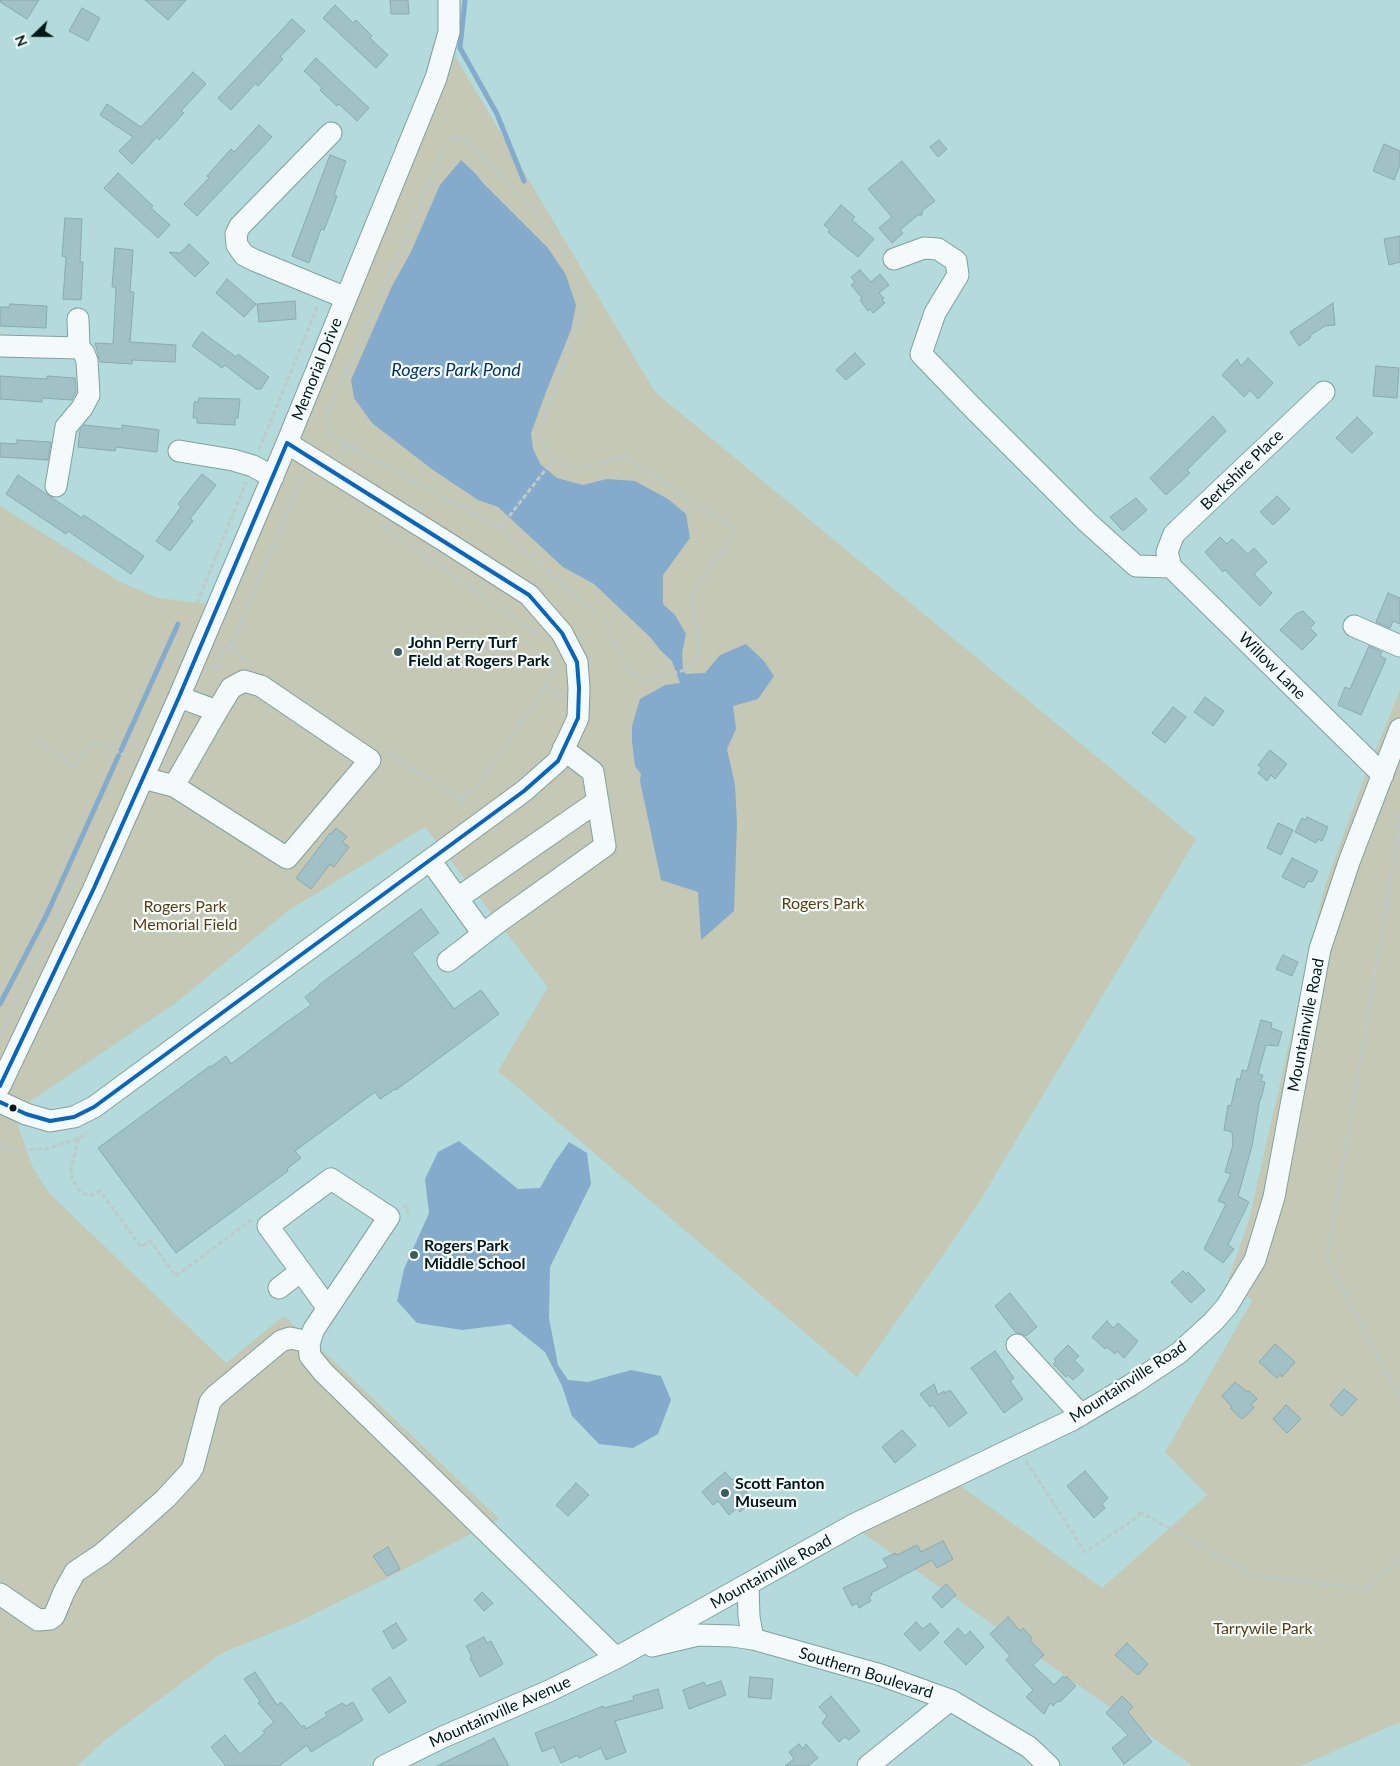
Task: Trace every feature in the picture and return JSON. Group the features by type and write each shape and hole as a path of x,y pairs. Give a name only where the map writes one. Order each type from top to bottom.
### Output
{"street":[{"name":"Memorial Drive","path":"0,1086 94,888 135,769 179,697 273,477 436,78 449,32 450,0"},
{"path":"331,133 240,226 236,234 237,245 244,255 346,298"},
{"path":"894,259 924,248 938,249 956,261 958,275 935,313 922,354 1087,522 1136,566 1169,560"},
{"path":"56,486 66,427 82,408 89,395 87,361 84,353 79,348 78,319"},
{"path":"0,346 79,348"},
{"name":"Berkshire Place","path":"1169,560 1174,534 1324,392"},
{"path":"0,1102 26,1114 50,1121 74,1117 94,1107 524,791 558,761 578,718 579,688 576,662 562,633 529,595 287,443"},
{"path":"179,451 240,462 253,466 273,477"},
{"name":"Willow Lane","path":"1169,560 1383,775"},
{"path":"1354,626 1400,646"},
{"path":"135,769 174,786 287,858 370,760 261,686 244,681 232,688 174,786"},
{"path":"179,697 217,711"},
{"name":"Mountainville Road","path":"616,1658 855,1524 1081,1415 1179,1353 1227,1306 1255,1260 1274,1197 1320,949 1349,862 1400,728"},
{"path":"448,961 605,846 593,772 563,749"},
{"path":"458,898 598,801"},
{"path":"430,860 483,934"},
{"path":"327,1307 268,1226 331,1179 389,1217 314,1329 310,1342 310,1356 323,1372 616,1658"},
{"path":"279,1288 301,1272"},
{"path":"0,1594 38,1620 50,1619 54,1616 75,1572 102,1554 139,1522 190,1472 210,1402 214,1396 281,1341 290,1338 310,1342"},
{"path":"1017,1345 1081,1415"},
{"path":"748,1585 749,1617 753,1639"},
{"name":"Southern Boulevard","path":"616,1658 660,1644 698,1635 733,1636 753,1639 881,1675 950,1700 1029,1747 1049,1766"},
{"name":"Mountainville Avenue","path":"384,1766 443,1737 549,1691 616,1658"},
{"path":"868,1766 950,1700"}],"path":[{"path":"456,137 464,138 526,202 563,251 577,278 584,308 545,416 542,435 544,449 553,460 566,467 579,469 624,456 734,528 733,534 693,593 691,604 698,636 697,659 685,670 643,681 627,668 603,619 500,528 331,436 325,419 352,362 447,142 456,137"},
{"path":"257,455 325,289"},
{"path":"500,528 553,460"},
{"path":"194,611 247,479"},
{"path":"232,645 301,479"},
{"path":"373,519 539,636"},
{"path":"459,799 480,785 545,687 554,670 550,651"},
{"path":"545,687 563,698"},
{"path":"39,742 74,767 94,742 124,754 135,769"},
{"path":"135,769 137,752"},
{"path":"1400,809 1399,839 1327,1259 1400,1396"},
{"path":"0,1035 81,868"},
{"path":"79,1138 71,1168 72,1179 78,1189 84,1194 93,1195 100,1191 142,1246 150,1241 176,1276 254,1218"},
{"path":"402,1204 409,1209 404,1217"},
{"path":"1025,1459 1085,1552 1139,1516 1138,1511 1256,1576 1366,1589 1400,1558"}],"green space":[{"name":"Rogers Park","path":"455,56 655,392 1196,839 978,1204 857,1377 498,1071 548,987 425,827 289,910 177,1002 13,1112 34,1170 49,1193 226,1363 284,1316 499,1519 395,1574 298,1622 222,1653 105,1740 77,1766 0,1766 0,506 120,582 158,598 224,606 317,391"},
{"name":"Tarrywile Park","path":"1400,690 1400,1722 1300,1766 1193,1766 856,1528 954,1481 1102,1588 1207,1495 1165,1452 1252,1301 1229,1278 1249,1220 1325,885 1364,779"}],"water":[{"name":"Rogers Park Pond","path":"461,160 548,248 566,275 576,305 571,330 531,433 533,449 541,465 557,478 583,485 607,479 635,481 668,499 686,514 690,538 663,575 663,604 675,615 686,634 682,653 685,674 705,673 720,655 746,644 764,661 774,676 758,699 733,706 736,729 727,749 735,785 737,824 734,911 701,940 698,892 661,880 640,781 641,774 635,766 632,742 632,726 640,699 665,685 680,683 672,661 651,638 594,584 563,567 498,507 478,500 433,470 372,423 354,398 351,380 392,286 410,254 440,185"},
{"path":"459,1141 518,1189 540,1188 569,1142 587,1153 591,1184 550,1267 549,1318 558,1365 568,1380 588,1382 631,1370 661,1376 671,1400 658,1434 633,1448 599,1444 572,1416 562,1386 545,1352 510,1324 462,1330 417,1323 397,1301 404,1269 429,1213 425,1179 438,1152"}],"building":[{"path":"0,0 39,0 27,19 0,2"},
{"path":"145,0 186,0 168,20"},
{"path":"390,0 408,0 409,14 391,14"},
{"path":"335,5 353,23 356,20 372,36 370,38 388,55 376,68 323,18"},
{"path":"82,8 100,18 88,41 69,31"},
{"path":"292,19 305,31 280,57 283,59 258,86 256,83 231,110 218,98"},
{"path":"316,58 369,108 357,121 320,90 322,88 304,71"},
{"path":"193,72 206,84 181,111 184,113 159,140 157,137 132,164 119,151 133,137 100,115 107,104 141,127"},
{"path":"259,125 272,137 197,216 184,204 209,178 207,176 231,149 234,152"},
{"path":"939,140 947,149 938,157 930,147"},
{"path":"1384,144 1400,151 1400,165 1394,180 1373,171"},
{"path":"330,155 346,161 334,195 337,196 324,230 321,229 309,263 292,256"},
{"path":"902,161 935,201 922,211 922,215 918,215 900,230 903,233 892,243 879,228 892,217 868,189"},
{"path":"118,173 170,225 158,238 104,188"},
{"path":"841,205 855,217 852,220 874,239 858,257 830,234 828,232 830,230 824,225"},
{"path":"65,218 82,219 80,262 83,262 81,300 63,299 66,257 62,256"},
{"path":"1400,236 1400,262 1389,265 1384,239"},
{"path":"189,244 209,263 195,277 169,252 180,253"},
{"path":"115,248 133,250 130,292 134,292 130,342 176,345 175,362 132,360 132,364 100,362 95,343 113,344 116,287 112,287"},
{"path":"860,270 871,282 880,274 889,285 879,293 884,298 882,300 885,303 873,313 870,309 868,311 860,300 862,298 851,285 855,282 851,277"},
{"path":"227,279 256,304 244,317 216,293"},
{"path":"295,301 296,319 259,322 257,304"},
{"path":"1333,303 1335,325 1325,326 1309,336 1311,337 1299,346 1290,332"},
{"path":"10,304 47,306 46,328 0,326 0,307 9,307"},
{"path":"202,332 236,357 238,354 269,377 261,389 256,389 225,365 222,368 192,346"},
{"path":"855,353 865,364 846,380 836,370"},
{"path":"1248,358 1273,383 1258,399 1250,390 1244,397 1222,375 1237,359 1241,366"},
{"path":"1376,366 1399,368 1397,398 1373,396"},
{"path":"0,376 47,379 47,376 75,378 76,392 72,400 42,398 42,402 0,399"},
{"path":"199,398 240,399 238,418 235,418 235,425 197,423 197,418 193,418 194,402 198,402"},
{"path":"1213,416 1226,431 1187,470 1190,473 1166,495 1150,478"},
{"path":"1357,417 1373,433 1352,453 1336,438"},
{"path":"84,425 122,429 122,425 159,430 157,452 116,447 115,451 78,447 80,430"},
{"path":"17,440 51,442 48,460 0,457 0,443 17,444"},
{"path":"202,474 216,485 190,519 193,521 170,551 156,541 181,507 178,504"},
{"path":"18,475 82,518 84,515 144,556 131,574 68,531 66,534 6,494"},
{"path":"1277,496 1290,509 1273,525 1260,512"},
{"path":"1136,498 1147,510 1123,531 1110,517"},
{"path":"1220,537 1227,544 1232,539 1248,554 1254,548 1267,562 1254,574 1272,593 1260,606 1225,570 1223,572 1205,552"},
{"path":"1388,593 1400,598 1400,624 1393,621 1390,628 1376,622"},
{"path":"1303,611 1315,623 1310,628 1317,635 1302,650 1280,630 1296,614"},
{"path":"1369,646 1382,652 1380,656 1386,659 1361,715 1338,705 1345,687 1350,689"},
{"path":"1205,697 1224,711 1213,726 1194,712"},
{"path":"1173,707 1186,717 1165,743 1152,733"},
{"path":"1270,750 1287,764 1275,779 1271,775 1267,781 1258,773 1262,768 1258,765"},
{"path":"1307,817 1328,827 1322,841 1318,839 1316,843 1295,832 1302,818 1306,820"},
{"path":"1278,823 1293,830 1281,855 1267,848"},
{"path":"336,828 347,837 342,842 349,847 334,867 330,864 311,889 296,878 330,833"},
{"path":"1292,858 1318,871 1312,882 1308,881 1304,888 1282,877"},
{"path":"421,909 439,933 412,953 454,1009 481,990 499,1014 396,1090 380,1099 375,1092 295,1151 301,1158 287,1169 288,1171 176,1253 98,1148 210,1066 226,1056 231,1064 311,1005 305,997"},
{"path":"1283,955 1298,962 1292,976 1276,969"},
{"path":"1261,1020 1272,1023 1271,1028 1282,1032 1278,1046 1266,1045 1258,1074 1263,1075 1261,1081 1265,1082 1260,1099 1252,1146 1238,1196 1249,1202 1228,1245 1234,1249 1223,1263 1204,1249 1226,1204 1218,1201 1231,1174 1225,1172 1233,1145 1232,1132 1224,1130 1228,1105 1231,1106 1237,1078 1240,1080 1242,1070 1247,1071"},
{"path":"1183,1271 1186,1274 1188,1272 1205,1290 1191,1303 1171,1282"},
{"path":"1010,1293 1037,1327 1026,1336 1016,1333 995,1306"},
{"path":"1107,1321 1113,1328 1118,1323 1138,1341 1124,1358 1117,1351 1115,1354 1107,1347 1105,1349 1092,1337"},
{"path":"1275,1344 1295,1362 1282,1377 1280,1374 1277,1378 1259,1362"},
{"path":"1068,1345 1079,1356 1074,1360 1084,1370 1073,1380 1068,1375 1066,1377 1053,1364 1056,1361 1054,1359"},
{"path":"995,1351 1014,1378 1010,1381 1023,1399 1004,1413 971,1368"},
{"path":"1235,1382 1257,1399 1251,1404 1254,1408 1242,1419 1230,1408 1232,1407 1222,1396"},
{"path":"934,1384 938,1395 950,1390 967,1413 949,1427 933,1405 930,1407 920,1394"},
{"path":"1344,1389 1357,1399 1342,1416 1330,1405"},
{"path":"1286,1405 1301,1419 1287,1433 1273,1419"},
{"path":"902,1430 916,1445 895,1463 882,1447"},
{"path":"1085,1471 1108,1498 1102,1504 1105,1508 1094,1518 1067,1486"},
{"name":"Scott Fanton Museum","path":"725,1472 732,1480 735,1478 752,1502 740,1512 737,1508 729,1515 718,1501 713,1505 702,1492"},
{"path":"576,1483 589,1495 568,1516 556,1505"},
{"path":"943,1541 953,1559 937,1568 932,1560 871,1593 872,1595 869,1597 871,1601 859,1608 857,1603 852,1606 843,1588 888,1567 883,1559 895,1553 897,1555 917,1545 921,1552"},
{"path":"388,1547 400,1569 387,1576 373,1556"},
{"path":"946,1584 956,1595 942,1608 932,1597"},
{"path":"482,1592 493,1603 484,1611 474,1600"},
{"path":"1008,1617 1020,1631 1023,1628 1032,1638 1030,1640 1044,1655 1033,1665 1054,1685 1063,1676 1065,1678 1066,1676 1076,1686 1060,1702 1058,1701 1053,1706 1050,1703 1044,1714 1026,1697 1033,1690 1006,1660 1010,1656 990,1634"},
{"path":"916,1622 923,1629 930,1623 939,1633 920,1651 904,1634"},
{"path":"396,1623 407,1640 393,1649 383,1631"},
{"path":"958,1628 965,1636 970,1631 984,1647 966,1665 944,1642"},
{"path":"484,1637 487,1643 491,1641 503,1664 480,1677 466,1646"},
{"path":"1127,1643 1148,1664 1138,1675 1115,1655"},
{"path":"255,1672 277,1705 281,1702 302,1727 304,1725 306,1729 327,1716 325,1713 342,1703 346,1706 353,1702 363,1720 311,1752 307,1745 279,1766 226,1766 211,1747 225,1735 240,1754 265,1733 263,1731 274,1722 258,1703 260,1701 244,1679"},
{"path":"390,1677 406,1702 389,1713 372,1689"},
{"path":"750,1677 773,1679 771,1699 748,1697"},
{"path":"721,1681 726,1695 689,1709 683,1690 704,1682 706,1686"},
{"path":"658,1689 663,1708 615,1721 626,1752 606,1760 601,1748 579,1758 578,1755 561,1763 554,1747 542,1752 535,1733 603,1706 604,1708 634,1700 633,1696"},
{"path":"831,1696 860,1731 849,1740 845,1737 839,1742 822,1723 827,1716 819,1707"},
{"path":"1122,1696 1133,1707 1128,1712 1152,1742 1124,1764 1112,1748 1128,1735 1106,1713"},
{"path":"494,1738 509,1766 437,1766 474,1748"},
{"path":"799,1744 803,1749 806,1744 818,1758 808,1766 785,1766 794,1759 789,1752"}],"waterway":[{"path":"465,0 460,48 497,114 524,181"},
{"path":"0,1004 47,914 178,624"}],"transit line":[{"path":"0,1086 94,888 179,697 287,443"},
{"path":"0,1102 26,1114 50,1121 74,1117 94,1107 524,791 558,761 578,718 579,688 577,662 562,633 529,595 287,443"}],"place":[{"name":"John Perry Turf Field at Rogers Park","path":"398,652"},
{"name":"Rogers Park Middle School","path":"414,1255"},
{"name":"Scott Fanton Museum","path":"725,1493"}],"park label":[{"name":"Rogers Park Memorial Field","path":"185,916"}]}
